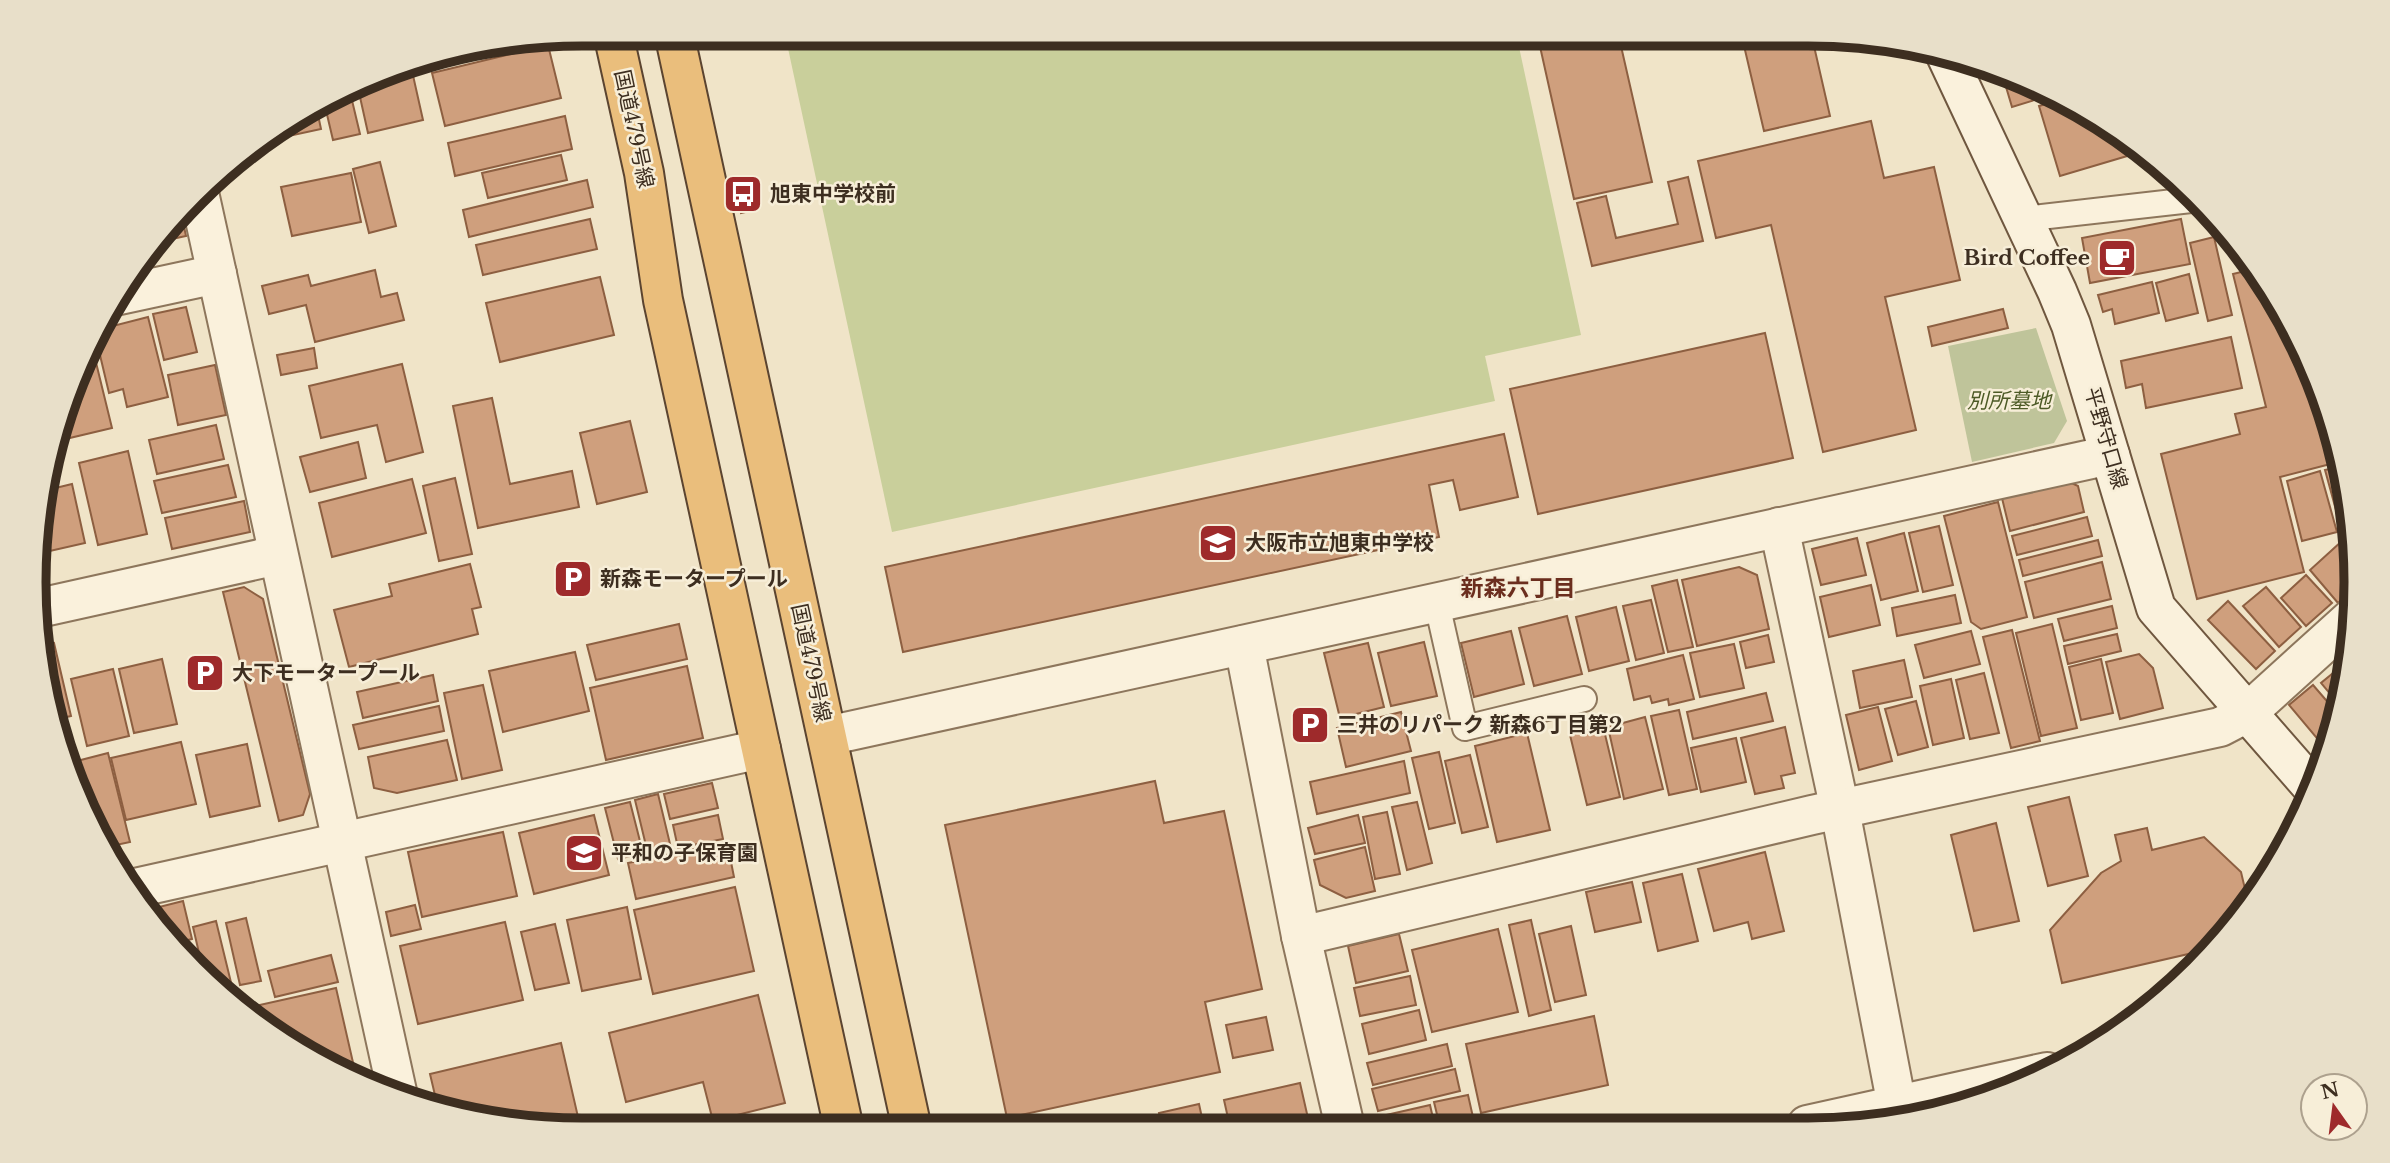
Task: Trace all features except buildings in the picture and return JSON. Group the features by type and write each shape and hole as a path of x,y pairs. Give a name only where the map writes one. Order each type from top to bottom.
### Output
{"highway":[{"name":"国道479号線","path":"616,46 644,173 663,300 842,1118"},
{"name":"国道479号線","path":"677,46 910,1118"}],"street":[{"name":"平野守口線","path":"1950,65 2071,325 2156,608 2306,780"},
{"path":"201,203 395,1084"},
{"path":"130,293 218,274"},
{"path":"827,736 2110,455"},
{"path":"1779,527 1840,810 1897,1106"},
{"path":"47,607 278,555"},
{"path":"1301,936 1840,810 2221,727 2247,713 2342,627"},
{"path":"1244,645 1301,936 1343,1118"},
{"path":"141,886 761,749"},
{"path":"1854,1115 1996,1084"}],"lane":[{"path":"2023,219 2185,200"},
{"path":"1437,604 1465,728 1584,699"}],"green space":[{"path":"788,46 1519,46 1581,335 1485,356 1495,401 892,532"},
{"name":"別所墓地","path":"2036,328 2067,421 2054,443 1972,462 1948,346"}],"place":[{"name":"旭東中学校前","path":"743,194"},
{"name":"Bird Coffee","path":"2117,258"},
{"name":"大阪市立旭東中学校","path":"1218,543"},
{"name":"新森モータープール","path":"573,579"},
{"name":"大下モータープール","path":"205,673"},
{"name":"三井のリパーク 新森6丁目第2","path":"1310,725"},
{"name":"平和の子保育園","path":"584,853"}],"district":[{"name":"新森六丁目","path":"1518,588"}]}
